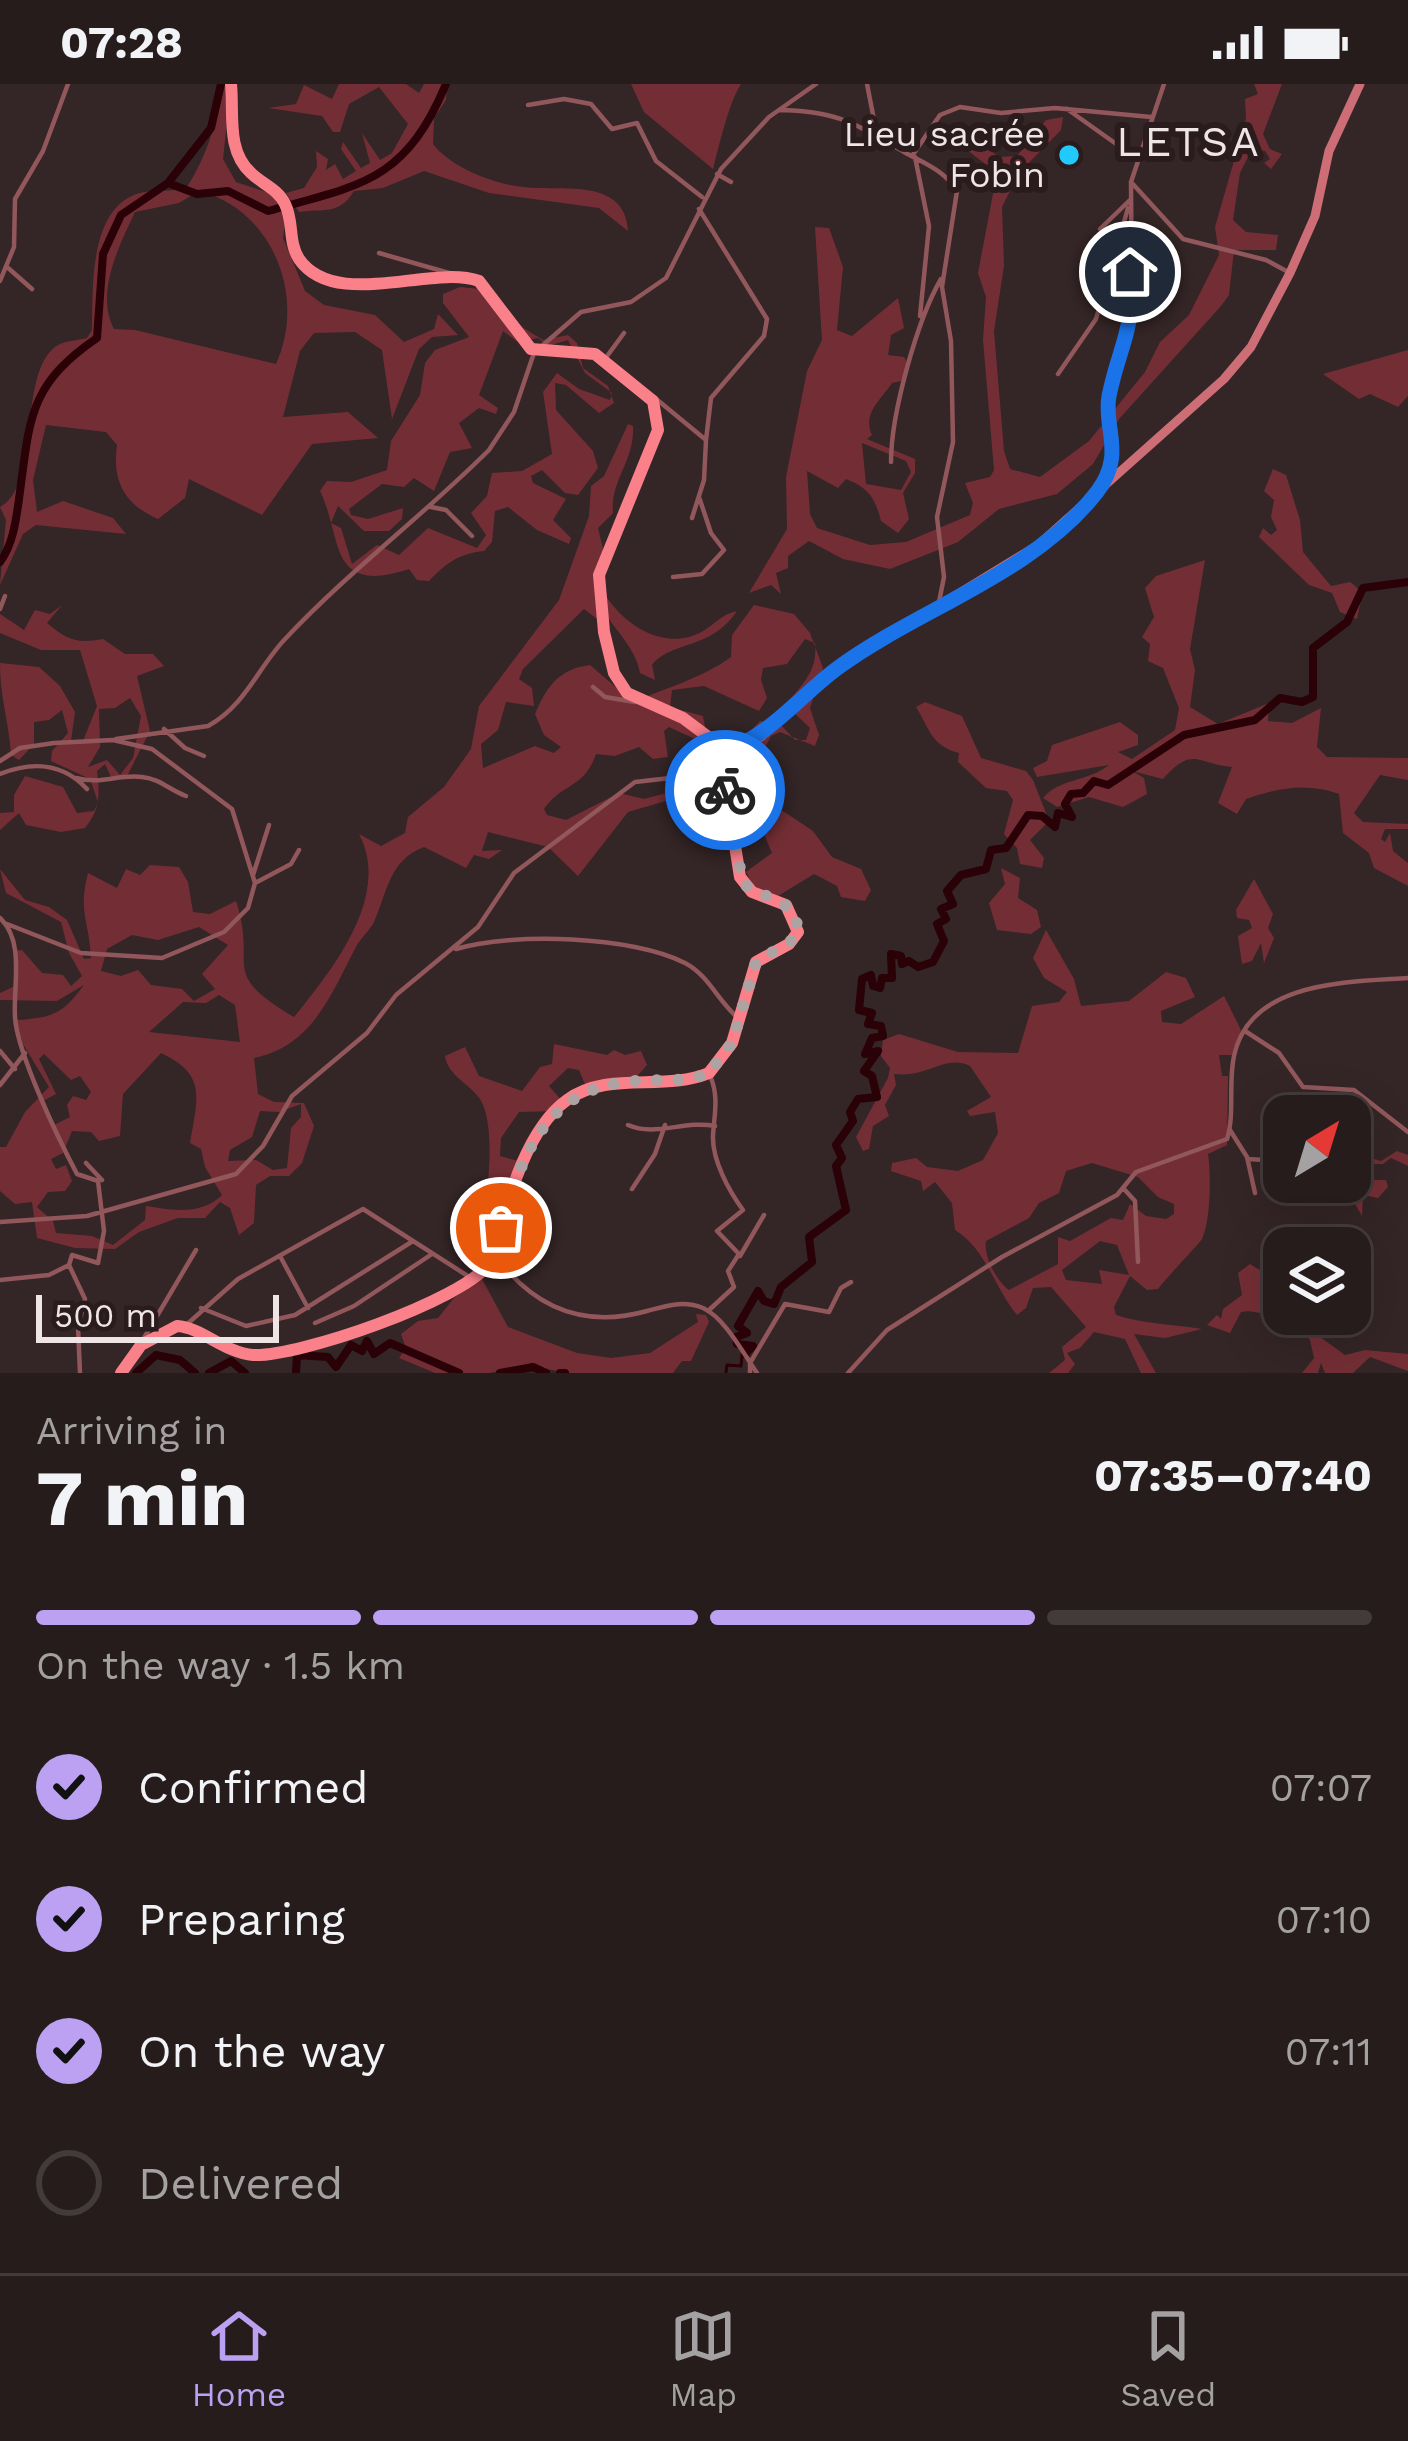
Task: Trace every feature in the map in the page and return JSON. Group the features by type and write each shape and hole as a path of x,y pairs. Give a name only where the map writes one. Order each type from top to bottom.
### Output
{"main road":[{"path":"121,1373 141,1345 185,1326 232,1351 271,1353 378,1326 471,1278 494,1255 528,1156 564,1102 595,1087 709,1073 732,1043 756,962 789,944 798,928 784,903 752,892 740,877 723,752 683,718 640,701 614,673 598,583 658,430 658,413 650,398 605,359 581,352 536,351 483,283 454,277 407,284 338,281 307,267 293,246 285,204 250,173 235,147 231,84"}],"street":[{"path":"0,281 14,247 15,199 43,152 68,84"},
{"path":"0,761 31,745 113,740 208,726 221,719 252,688 284,640 431,507 511,419 536,351 581,312 631,302 656,286 676,265 702,197 717,174 779,110 817,84"},
{"path":"866,84 876,130"},
{"path":"1098,491 1115,436 1110,392 1132,327 1131,182 1164,84"},
{"path":"0,1222 66,1219 236,1174 263,1146 292,1096 367,1033 396,995 483,922 514,873 629,785 649,778 688,776 723,752 761,737 787,707 838,668 1038,544 1224,380 1251,347 1315,216 1329,151 1360,84"},
{"path":"528,105 576,100 591,104 612,129 637,123 656,161 702,197"},
{"path":"921,321 929,226 913,157 940,115 951,109 1001,113 1067,109 1152,117"},
{"path":"1067,109 1137,158"},
{"path":"779,110 817,111 876,130 944,175 957,191 944,272 953,442 937,517 944,577 937,607"},
{"path":"717,174 731,182"},
{"path":"1131,182 1184,239 1224,254 1266,260 1290,273"},
{"path":"1100,229 1130,201"},
{"path":"1058,374 1096,320 1130,201"},
{"path":"692,518 699,497 711,398 764,336 767,320 699,208"},
{"path":"379,253 440,268 454,277"},
{"path":"7,266 32,289"},
{"path":"891,462 895,412 921,321 944,272"},
{"path":"605,359 624,333"},
{"path":"650,398 706,440"},
{"path":"673,577 702,574 724,550 711,533 699,497"},
{"path":"431,507 446,510 472,536"},
{"path":"0,609 5,596"},
{"path":"593,687 605,697 640,701"},
{"path":"164,729 184,748 204,756"},
{"path":"113,740 152,749 227,804 238,818 254,879"},
{"path":"0,774 36,766 105,784 140,776 161,780 186,796"},
{"path":"76,778 87,789"},
{"path":"0,918 81,952 162,958 224,932 248,908 269,826"},
{"path":"254,879 291,864 299,850"},
{"path":"7,924 15,949 16,1023 25,1053 77,1174 102,1185"},
{"path":"453,950 533,940 651,952 696,970 741,1017"},
{"path":"1225,1142 1230,1130 1229,1085 1245,1031 1272,1005 1323,984 1408,978"},
{"path":"1245,1031 1279,1053 1303,1087 1354,1090 1408,1132"},
{"path":"0,1051 15,1069"},
{"path":"0,1085 25,1053"},
{"path":"709,1073 715,1086 713,1142 726,1183 743,1210 717,1232 740,1256"},
{"path":"628,1125 647,1133 665,1125 715,1126"},
{"path":"632,1190 655,1154 665,1125"},
{"path":"1230,1130 1248,1160 1256,1193"},
{"path":"848,1373 886,1330 1124,1190 1138,1171 1225,1142 1237,1144"},
{"path":"1248,1160 1263,1161"},
{"path":"80,1373 78,1327 85,1299 69,1265 72,1255 98,1263 104,1210 101,1172 86,1163"},
{"path":"1124,1190 1135,1201 1138,1262"},
{"path":"185,1326 201,1308 280,1256 363,1209 471,1278"},
{"path":"708,1311 734,1287 728,1271 764,1215"},
{"path":"201,1308 246,1326 308,1307 412,1241"},
{"path":"141,1345 196,1250"},
{"path":"315,1323 354,1306 433,1254"},
{"path":"494,1255 530,1297 563,1311 625,1316 680,1303 708,1311 753,1373"},
{"path":"280,1256 308,1307"},
{"path":"0,1280 49,1275 69,1265"},
{"path":"750,1363 784,1304 829,1312 841,1288 851,1282"}],"shaded area":[{"path":"217,84 231,84 223,159 236,182 275,195 286,215 283,238 305,291 324,305 375,315 404,342 434,329 438,314 458,335 432,337 419,349 392,419 382,350 355,332 314,333 300,351 283,417 348,412 378,438 312,444 262,515 189,479 185,498 158,519 123,490 117,445 106,432 46,425 33,480 37,512 63,501 113,518 126,534 36,525 23,534 0,585 6,520 0,507 13,495 21,476 38,376 47,356 60,344 87,338 92,330 102,232 123,201 140,193 187,187 210,138","holes":["199,191 225,201 264,236 285,284 285,338 276,364 114,329 109,315 111,270 135,212 179,203"]},
{"path":"339,84 406,84 419,93 424,84 447,84 446,100 434,118 433,144 442,153 480,176 509,185 581,189 608,196 625,215 628,231 599,208 489,193 424,171 383,188 354,191 336,208 299,212 286,193 304,188 317,167 316,151 328,159 326,170 335,164 343,179 356,171 341,149 343,142 361,168 370,163 362,133 380,160 392,153 408,124 379,87 349,104 340,132 333,132 322,116 268,108 296,104 304,85 332,99"},
{"path":"631,84 741,84 713,169 644,112"},
{"path":"1254,84 1282,84 1263,134 1270,149 1282,154 1271,169 1264,163 1270,159 1265,151 1252,149 1240,173 1233,220 1246,232 1278,235 1276,250 1234,250 1229,295 1119,419 1093,464 1057,494 999,509 958,542 890,569 843,559 809,541 788,556 788,568 776,573 781,594 771,585 749,593 787,529 786,477 807,371 822,340 815,227 829,228 843,267 837,330 852,336 898,298 904,328 891,335 888,355 904,357 909,365 901,381 892,383 874,407 869,420 872,435 867,439 915,459 915,473 903,493 909,519 898,533 881,521 866,490 846,479 838,488 807,471 810,514 817,528 870,545 906,542 970,515 973,503 965,483 990,477 994,470 983,340 986,297 978,273 996,178 993,170 958,143 958,135 966,133 999,157 1017,156 1046,120 1063,117 1061,130 1019,173 1002,207 1004,266 994,331 1004,451 1010,469 1040,477 1089,441 1145,372 1160,342 1189,315 1219,255 1215,227 1246,119 1245,99 1258,94","holes":["862,443 906,461 911,472 901,490 866,484"]},
{"path":"460,287 490,290 517,324 543,340 568,335 577,343 583,368 610,391 585,373 568,340 548,346 538,338 518,342 503,331 479,395 498,408 496,414 479,408 459,423 472,448 450,452 434,491 414,478 404,487 382,484 349,509 351,515 368,519 403,508 402,519 389,531 364,531 338,506 331,523 320,491 327,481 351,482 387,470 391,441 420,395 425,363 435,350 469,337 443,303 443,294"},
{"path":"1408,350 1408,396 1398,407 1370,394 1359,399 1323,374"},
{"path":"557,373 579,389 610,400 611,395 614,403 599,413 566,385 555,383 556,410 593,451 598,468 578,495 565,493 542,470 531,476 533,483 566,499 553,520 571,538 569,544 537,530 508,507 495,511 492,542 484,551 454,560 429,581 417,580 409,569 364,575 351,569 342,558 331,523 341,528 352,564 377,545 399,555 428,528 477,548 486,535 471,513 487,496 492,473 522,471 552,454 543,392"},
{"path":"628,424 633,426 613,513 598,528 603,549 594,578 601,622 584,609 523,669 519,679 532,688 534,706 506,702 498,730 481,744 483,768 535,746 554,753 561,747 544,735 535,714 562,675 590,665 633,702 731,657 732,635 754,605 794,614 813,642 805,639 787,664 763,668 767,698 759,711 704,686 672,690 670,707 703,716 706,733 727,749 759,753 763,746 749,733 760,721 780,724 792,737 780,732 771,736 761,755 723,758 714,787 628,812 578,876 548,847 488,832 482,851 502,850 489,859 474,855 466,868 424,847 412,853 396,869 374,922 318,1015 291,1042 254,1058 258,1094 274,1102 304,1103 314,1126 302,1163 289,1176 270,1176 256,1185 254,1223 239,1235 230,1208 220,1202 205,1218 178,1218 139,1232 115,1249 75,1248 37,1238 32,1202 15,1204 0,1191 0,1147 6,1147 25,1112 49,1087 23,1044 16,1020 55,1013 84,985 57,1001 0,1000 0,993 15,986 15,951 22,950 42,973 63,975 71,986 82,976 69,953 61,922 6,893 0,869 25,900 49,907 67,920 84,959 91,958 84,907 88,873 117,888 126,869 140,875 150,865 179,867 188,882 193,912 210,914 236,901 248,978 270,1002 294,1017 340,955 363,907 367,858 359,834 381,846 405,833 408,817 444,787 471,749 479,706 559,600 589,516 591,486 604,476","holes":["669,727 712,747 711,784 696,781 687,768 674,791 644,799 619,793 566,820 547,815 544,809 585,774 596,754 615,756 639,747 653,759 668,757 664,731","199,927 228,945 202,974 215,989 194,1001 182,989 151,985 138,970 121,976 101,971 107,949 132,935 158,940","219,995 235,1005 240,1042 149,1032 183,1002 206,1003","161,1053 176,1061 196,1090 190,1143 201,1149 205,1167 222,1195 195,1209 146,1206 145,1220 113,1245 92,1236 56,1233 53,1221 37,1207 48,1192 65,1191 72,1181 66,1165 56,1169 51,1159 63,1153 72,1131 91,1132 99,1141 120,1136 123,1094","44,1054 71,1080 80,1076 91,1092 86,1100 73,1096 67,1105 70,1117 52,1126 43,1101 56,1094 39,1059","301,1104 301,1117 291,1128 287,1168 273,1170 256,1160 228,1161 230,1150 252,1137 260,1111 279,1112"]},
{"path":"1273,469 1286,475 1300,520 1303,552 1331,586 1350,582 1359,591 1357,619 1340,612 1332,593 1309,585 1259,537 1263,528 1271,535 1277,530 1271,517 1274,500 1264,491"},
{"path":"1205,560 1190,649 1195,670 1190,707 1218,724 1269,703 1268,721 1292,723 1321,708 1317,747 1327,757 1408,758 1408,780 1380,775 1354,813 1363,822 1408,824 1408,829 1385,829 1381,839 1385,842 1390,833 1393,851 1408,863 1408,886 1374,868 1369,853 1343,833 1339,794 1304,787 1281,789 1246,799 1237,814 1218,803 1232,767 1189,759 1163,779 1132,771 1144,778 1147,794 1123,807 1089,797 1057,807 1043,798 1109,765 1037,777 1033,768 1047,761 1052,745 1120,722 1138,735 1138,745 1118,752 1132,759 1175,730 1179,708 1163,668 1148,661 1150,644 1142,637 1154,617 1145,588 1156,576"},
{"path":"603,591 621,615 660,637 689,637 737,611 715,633 660,657 652,665 655,680 640,673 629,646 600,605"},
{"path":"62,605 47,623 67,637 103,639 125,654 153,654 164,666 137,676 150,731 126,778 112,779 105,764 97,771 98,801 90,779 51,761 52,751 68,733 62,710 49,720 34,722 34,744 19,760 11,755 0,663 39,667 60,686 75,712 71,741 83,741 97,706 80,650 41,650 0,633 0,614 24,630 35,610 50,614","holes":["130,698 141,716 133,758 120,775 107,760 88,767 100,747 99,709 115,708"]},
{"path":"815,647 823,668 810,708 819,735 815,746 800,740 806,740 810,728 786,705 811,670"},
{"path":"925,702 962,716 981,758 1026,771 1033,780 1046,813 1045,825 1030,840 1044,858 1042,868 1020,864 1017,848 1004,834 1013,800 1007,791 986,788 958,762 959,753 936,741 916,707"},
{"path":"25,776 63,787 77,813 94,811 97,803 94,815 85,828 61,832 26,825 19,813 0,830 0,813 14,812 14,795"},
{"path":"771,803 813,831 832,857 861,869 871,890 865,901 841,897 837,886 814,874 778,896 759,895 746,872 772,853 758,820"},
{"path":"1001,868 1020,878 1018,898 1037,910 1041,927 1031,934 997,930 989,903 1005,884"},
{"path":"1254,879 1273,914 1268,928 1274,938 1264,963 1261,943 1252,961 1242,964 1238,936 1252,928 1249,920 1237,918 1236,910"},
{"path":"1046,930 1074,979 1081,1006 1129,1001 1166,972 1186,978 1195,997 1161,1011 1162,1022 1181,1024 1224,996 1241,1030 1232,1055 1219,1055 1222,1076 1228,1076 1227,1145 1208,1154 1209,1209 1202,1239 1158,1289 1147,1290 1130,1276 1114,1307 1116,1315 1126,1318 1202,1329 1165,1338 1134,1334 1156,1373 1141,1373 1125,1339 1094,1332 1080,1348 1067,1353 1075,1364 1068,1373 1049,1373 1065,1360 1062,1347 1086,1327 1051,1287 1033,1288 1026,1308 1017,1315 975,1247 955,1230 952,1203 935,1182 923,1191 921,1181 891,1171 892,1163 916,1158 927,1167 958,1171 983,1160 998,1133 995,1112 970,1116 967,1111 991,1097 970,1066 952,1063 894,1074 896,1085 885,1105 889,1116 873,1126 869,1149 863,1151 856,1137 888,1078 890,1068 881,1056 883,1040 899,1034 958,1052 1018,1053 1032,1006 1059,1002 1067,992 1044,978 1033,958","holes":["1092,1163 1138,1177 1158,1197 1174,1204 1174,1214 1166,1219 1146,1216 1130,1204 1123,1220 1111,1218 1070,1241 1058,1237 1058,1264 1009,1290 992,1268 986,1241 1029,1218 1039,1203 1059,1193 1066,1171","1100,1241 1117,1245 1129,1275 1099,1270 1102,1284 1066,1280 1062,1270"]},
{"path":"554,1044 607,1055 614,1050 625,1055 641,1051 647,1065 633,1081 587,1089 579,1070 568,1068 549,1086 563,1102 554,1111 519,1112 501,1138 500,1156 525,1163 486,1258 473,1271 468,1267 485,1209 489,1134 480,1099 450,1069 445,1056 465,1047 479,1076 522,1091 540,1067 552,1064"},
{"path":"1397,1151 1408,1155 1408,1166 1391,1158 1383,1164 1371,1164 1371,1158 1381,1161"},
{"path":"1371,1180 1386,1180 1388,1187 1378,1198 1371,1197"},
{"path":"1250,1264 1263,1272 1263,1314 1241,1312 1230,1333 1207,1325 1217,1315 1221,1319 1223,1309 1242,1295 1238,1273"},
{"path":"482,1279 508,1327 577,1353 611,1358 650,1353 698,1322 696,1314 706,1315 709,1322 691,1361 682,1361 673,1373 571,1373 526,1366 489,1373 435,1373 399,1358 406,1348 401,1334 418,1321 438,1318 454,1298"},
{"path":"1306,1335 1317,1335 1345,1355 1365,1350 1408,1354 1408,1371 1370,1357 1353,1373 1325,1373 1321,1363 1318,1373 1302,1373 1314,1358"}],"waterway":[{"path":"0,562 13,532 36,407 57,372 97,338 103,254 121,215 168,183 211,128 221,84"},
{"path":"168,183 197,194 228,191 268,211 329,194 396,160 414,142 446,84"},
{"path":"745,1354 753,1346 737,1344 736,1337 747,1333 738,1326 758,1291 764,1301 774,1304 781,1287 812,1262 809,1237 846,1210 836,1166 842,1158 836,1145 853,1121 850,1112 858,1099 877,1097 872,1076 864,1071 878,1051 865,1054 872,1038 883,1036 881,1026 868,1024 872,1013 859,1010 862,979 871,975 873,986 880,988 882,978 892,978 891,954 901,956 902,964 909,961 918,967 933,962 944,941 937,924 946,919 941,909 953,904 947,891 961,875 986,869 991,850 1006,848 1028,815 1042,816 1055,827 1058,813 1072,817 1065,804 1071,794 1083,793 1094,781 1108,785 1184,735 1255,720 1280,698 1302,702 1313,697 1313,648 1347,622 1363,588 1408,582"},
{"path":"296,1373 297,1355 328,1357 336,1367 351,1345 362,1351 367,1341 374,1354 390,1343 459,1373"},
{"path":"136,1373 156,1355 180,1360 195,1373"},
{"path":"726,1373 727,1365 741,1366 742,1355"},
{"path":"209,1373 231,1361 245,1373"},
{"path":"500,1373 533,1367 546,1373"},
{"path":"560,1373 565,1373"}],"way so far":[{"path":"501,1228 534,1143 564,1102 595,1087 709,1073 732,1043 756,962 796,938 798,926 790,908 743,884 725,790"}],"place":[{"name":"Lieu sacrée Fobin","path":"1069,155"}],"district":[{"name":"LETSA","path":"1189,141"}],"route":[{"path":"725,790 722,752 761,737 787,707 838,668 1038,544 1098,491 1115,436 1108,411 1110,392 1132,327 1130,272"}]}
